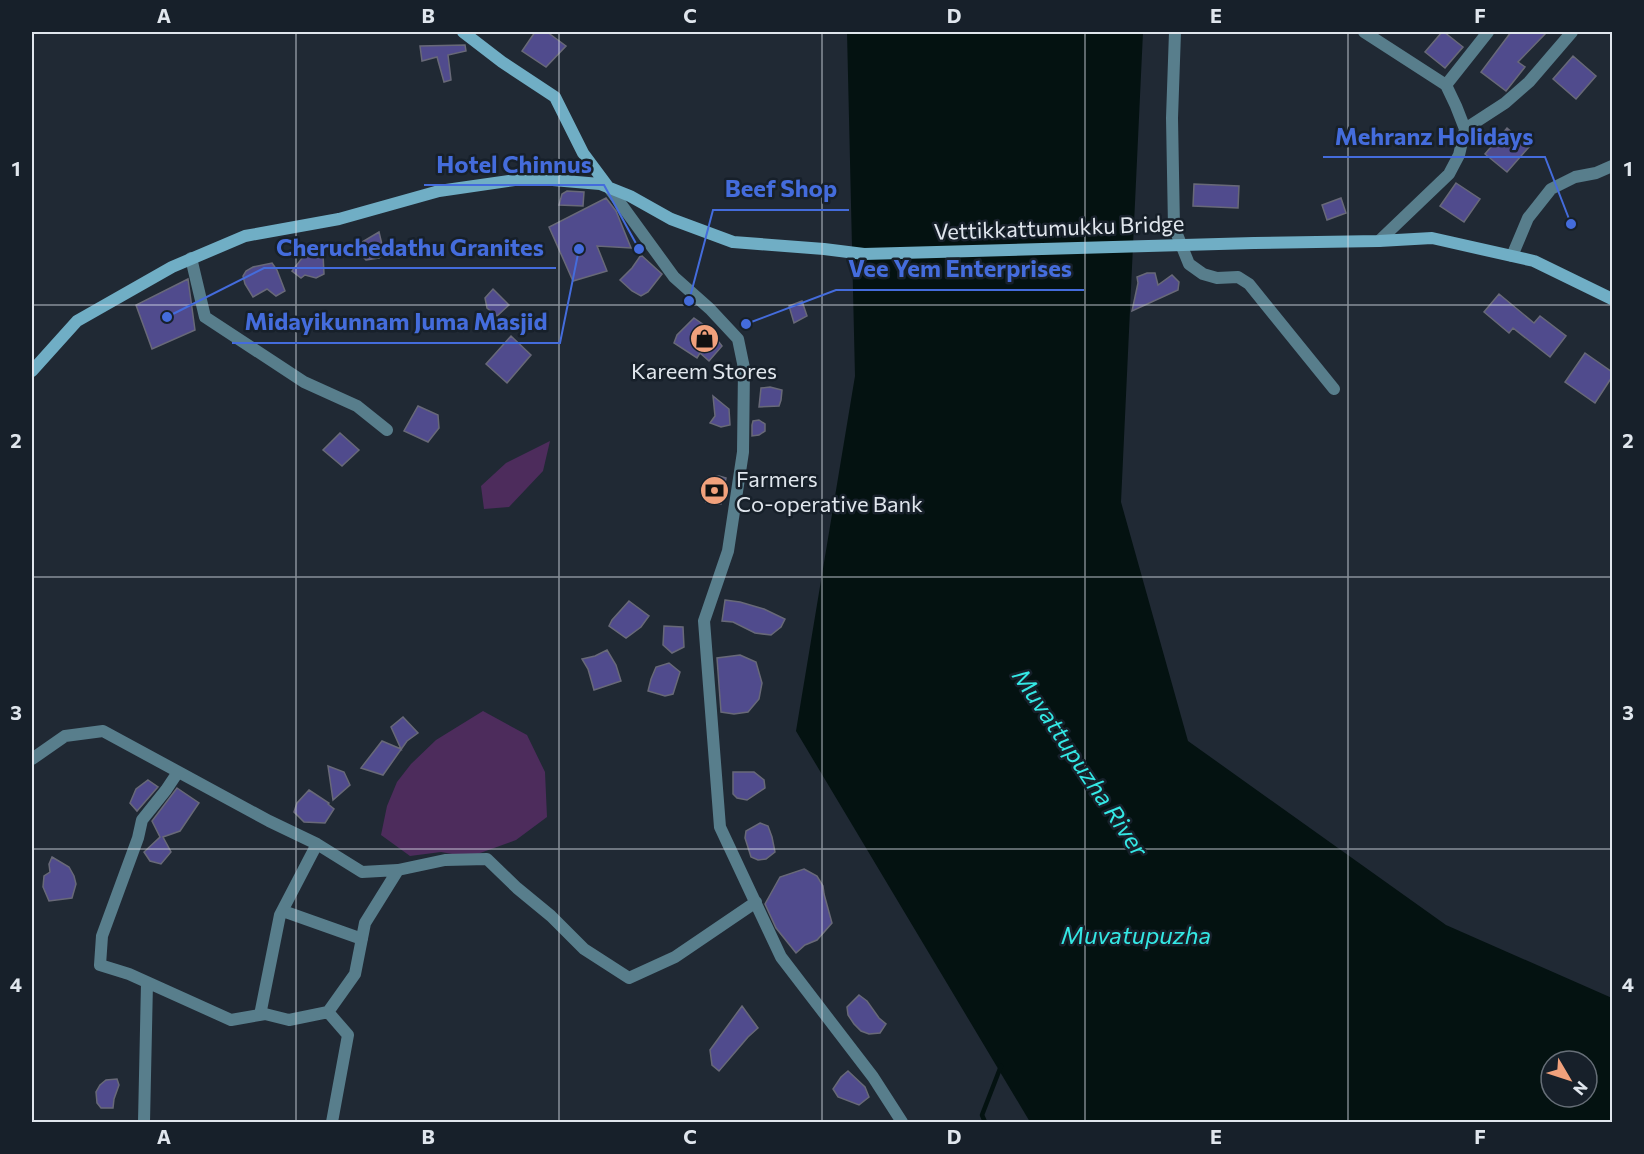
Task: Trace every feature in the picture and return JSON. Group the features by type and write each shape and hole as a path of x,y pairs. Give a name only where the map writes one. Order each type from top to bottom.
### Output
{"main road":[{"path":"463,32 502,62 555,97 583,153 610,189"},
{"name":"Vettikkattumukku Bridge","path":"32,371 76,321 191,258 245,236 339,219 439,191 529,177 600,184 630,196 671,219 733,243 864,254 1432,238 1534,261 1612,299"}],"street":[{"path":"1175,32 1172,118 1174,226 1189,264 1203,274 1217,278 1238,277 1250,285 1334,389"},
{"path":"1364,32 1446,86 1465,129 1459,155 1449,174 1379,241"},
{"path":"1446,86 1488,32"},
{"path":"1465,129 1505,103 1529,82 1572,32"},
{"path":"1512,256 1528,218 1551,189 1575,177 1596,173 1612,166"},
{"path":"610,189 674,277 710,309 738,339 744,368 743,452 728,550 704,621 720,827 781,957 873,1077 902,1122"},
{"path":"191,258 205,316 304,381 357,406 387,430"},
{"path":"32,759 65,736 103,731 269,821 317,844 362,872 398,870 445,860 487,859 584,949 629,978 675,957 756,902"},
{"path":"178,772 142,820 138,838 102,936 100,965 129,974 231,1020 265,1014 289,1020 328,1012 355,974 365,923 398,870"},
{"path":"261,1015 280,915 317,844"},
{"path":"283,911 362,939"},
{"path":"144,1122 147,982"},
{"path":"328,1012 348,1035 332,1122"}],"shaded area":[{"path":"550,441 543,471 509,507 484,509 481,486 506,463"},
{"path":"483,711 527,735 545,772 547,817 516,840 469,857 441,852 410,856 381,835 387,806 397,782 411,764 436,740"}],"water":[{"name":"Muvatupuzha","path":"847,32 1143,32 1121,502 1188,741 1446,925 1612,998 1612,1122 1030,1122 796,731 855,376"}],"building":[{"path":"535,32 547,32 566,46 546,67 522,51"},
{"path":"1442,32 1463,47 1445,68 1425,52"},
{"path":"1511,32 1547,32 1518,62 1525,67 1506,91 1481,72"},
{"path":"465,45 466,51 448,55 451,80 444,82 437,57 422,61 420,46"},
{"path":"1573,56 1596,76 1576,99 1553,79"},
{"path":"1507,128 1529,147 1507,172 1485,154"},
{"path":"1456,183 1480,199 1464,222 1440,206"},
{"path":"1194,184 1239,186 1238,208 1193,206"},
{"path":"567,191 584,192 583,206 559,205 562,194"},
{"path":"606,198 616,211 631,248 597,246 607,271 573,281 549,227"},
{"path":"1341,198 1346,213 1327,220 1322,205"},
{"path":"379,232 384,253 379,258 366,260 357,245"},
{"path":"306,253 323,254 324,274 316,278 305,275 301,278 292,271"},
{"path":"641,255 662,274 648,292 641,296 620,280"},
{"path":"272,263 285,291 276,296 267,289 253,297 243,276 253,267"},
{"path":"1155,273 1158,285 1172,275 1179,282 1178,290 1132,311 1138,283 1137,277"},
{"path":"188,279 195,330 152,349 136,305"},
{"path":"493,289 509,305 497,316 487,308 485,298"},
{"path":"1499,294 1534,323 1540,316 1566,336 1550,357 1513,328 1509,333 1484,312"},
{"path":"802,301 807,316 794,323 789,306"},
{"path":"694,318 707,327 722,346 709,361 700,353 697,358 674,343 677,335"},
{"path":"511,336 531,355 507,383 486,364"},
{"path":"1585,353 1612,372 1612,377 1595,403 1565,382"},
{"path":"770,387 782,390 779,406 759,407 761,388"},
{"path":"713,396 729,409 730,425 721,427 710,423 715,416"},
{"path":"418,406 438,415 439,428 428,442 404,431"},
{"path":"759,420 765,424 765,431 752,436 753,421"},
{"path":"340,433 359,450 342,466 323,450"},
{"name":"Farmers Co-operative Bank","path":"719,476 726,478 721,504 706,502 708,478"},
{"path":"725,600 764,609 785,619 781,627 771,635 755,633 733,622 722,621"},
{"path":"629,601 649,616 641,627 626,638 609,626"},
{"path":"664,626 683,627 684,647 672,653 663,645"},
{"path":"607,650 616,665 621,681 594,690 588,669 582,659"},
{"path":"740,655 756,662 762,683 759,699 748,712 734,714 721,712 717,658"},
{"path":"669,663 680,672 673,694 665,696 648,691 656,667"},
{"path":"403,717 418,733 407,741 383,775 361,768 382,741 401,749 391,727"},
{"path":"328,766 344,772 350,785 333,800"},
{"path":"733,772 754,772 764,780 765,788 747,800 737,798 733,794"},
{"path":"148,780 158,787 137,811 130,803 136,789"},
{"path":"177,788 199,803 180,831 163,837 171,852 161,864 150,861 144,852 160,837 152,821"},
{"path":"309,790 334,809 325,823 304,822 294,812 297,803"},
{"path":"760,823 768,826 775,852 766,859 758,860 751,857 745,838 746,831"},
{"path":"52,857 69,867 74,876 76,884 72,898 49,901 43,887 44,876 50,872 49,864"},
{"path":"804,869 817,876 823,886 832,923 817,940 805,945 796,953 776,928 765,904 780,877"},
{"path":"859,995 886,1024 880,1033 869,1034 861,1031 848,1015 847,1007"},
{"path":"742,1006 758,1028 719,1071 712,1065 710,1050"},
{"path":"848,1071 865,1087 869,1097 859,1105 838,1097 833,1089"},
{"path":"117,1079 119,1085 113,1108 101,1108 97,1103 96,1092 106,1080"}],"waterway":[{"path":"985,1122 982,1115 1001,1066"}],"place":[{"name":"Mehranz Holidays","path":"1571,224"},
{"name":"Midayikunnam Juma Masjid","path":"579,249"},
{"name":"Hotel Chinnus","path":"639,249"},
{"name":"Beef Shop","path":"689,301"},
{"name":"Cheruchedathu Granites","path":"167,317"},
{"name":"Vee Yem Enterprises","path":"746,324"},
{"name":"Kareem Stores","path":"704,338"},
{"name":"Farmers Co-operative Bank","path":"715,491"}],"water label":[{"name":"Muvattupuzha River","path":"1081,762"}]}
